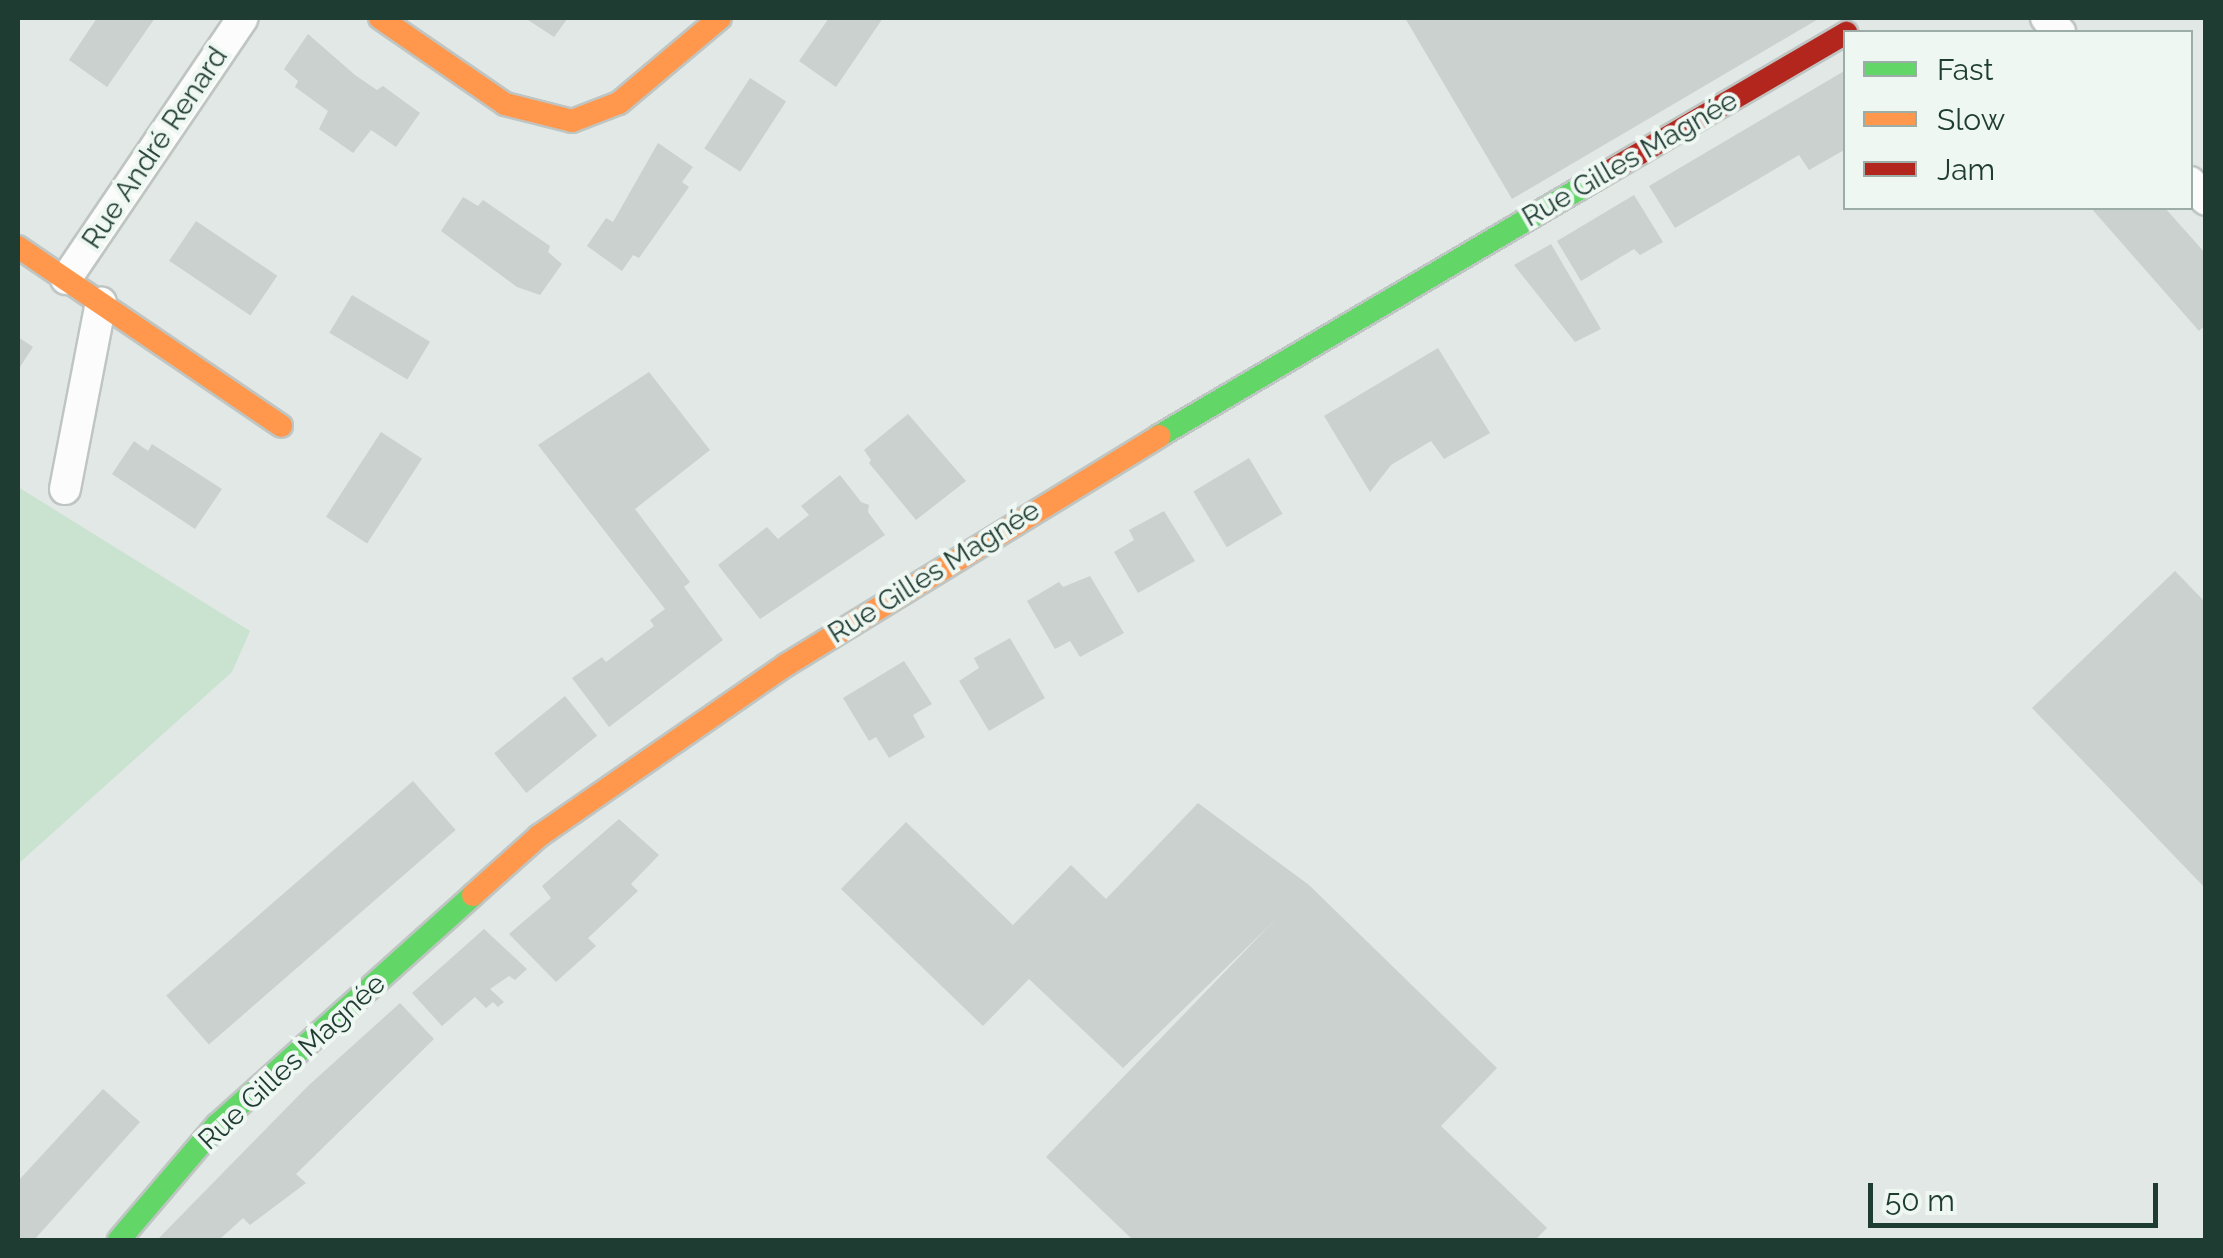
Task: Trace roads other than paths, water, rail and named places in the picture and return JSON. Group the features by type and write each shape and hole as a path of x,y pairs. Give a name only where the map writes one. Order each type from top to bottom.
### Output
{"street":[{"name":"Rue André Renard","path":"66,279 243,18"},
{"path":"380,18 505,104 572,121 619,102 720,18"},
{"name":"Rue Gilles Magnée","path":"118,1240 218,1125 539,836 786,665 1058,495 1843,35"},
{"name":"Rue André Renard","path":"18,248 281,426"},
{"path":"65,489 101,302"}]}
